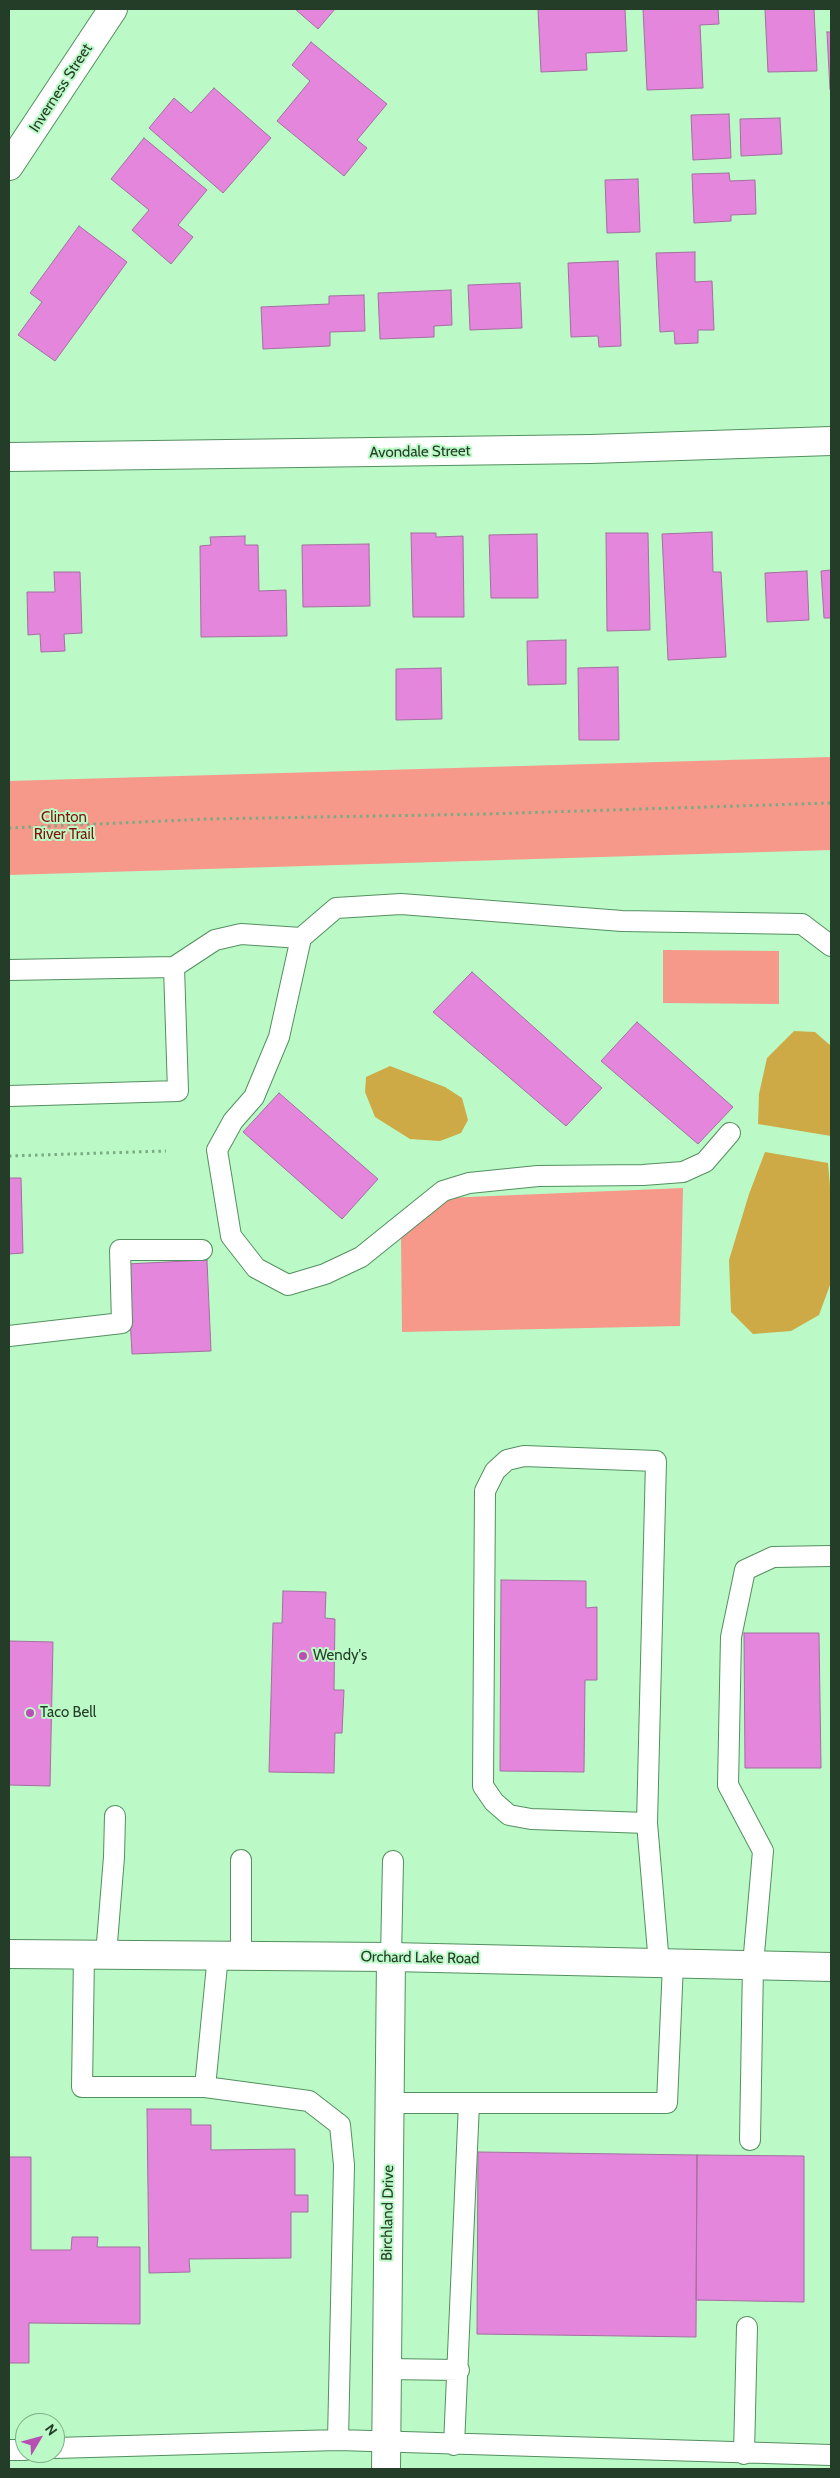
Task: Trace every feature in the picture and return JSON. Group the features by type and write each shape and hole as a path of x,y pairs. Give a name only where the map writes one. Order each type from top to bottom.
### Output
{"street":[{"name":"Inverness Street","path":"9,166 113,9"},
{"name":"Avondale Street","path":"9,456 582,449 831,441"},
{"name":"Orchard Lake Road","path":"9,1954 391,1957 831,1967"},
{"name":"Birchland Drive","path":"386,2469 391,1957"}],"lane":[{"path":"730,1133 705,1162 683,1172 643,1175 538,1176 469,1184 443,1191 361,1256 326,1274 288,1285 256,1268 231,1236 218,1150 233,1121 254,1097 279,1037 301,938 336,908 401,904 622,921 802,924 831,946"},
{"path":"9,970 174,967 215,940 241,934 301,938"},
{"path":"9,1096 178,1091 174,967"},
{"path":"9,1336 122,1323 120,1250 202,1250"},
{"path":"389,2103 667,2103 666,1964 647,1823 656,1461 524,1456 507,1460 495,1471 485,1490 483,1786 494,1802 509,1815 531,1819 647,1823"},
{"path":"750,2140 753,1965 763,1851 728,1785 731,1637 745,1570 774,1557 831,1556"},
{"path":"115,1816 114,1858 95,1955 82,2087 205,2087 309,2101 340,2125 344,2165 338,2440"},
{"path":"205,2087 230,1955 241,1860"},
{"path":"391,1957 393,1861"},
{"path":"454,2445 459,2370 469,2103"},
{"path":"744,2454 747,2327"},
{"path":"386,2370 459,2370"},
{"path":"65,2448 338,2440 744,2454 831,2455"}],"path":[{"path":"9,828 208,819 486,814 831,803"},
{"path":"9,1156 166,1151"}],"green space":[{"name":"Clinton River Trail","path":"831,757 831,850 9,875 9,781"},
{"path":"663,950 779,951 779,1004 663,1003"},
{"path":"683,1188 680,1326 402,1332 401,1237 445,1198"}],"shaded area":[{"path":"794,1031 815,1032 831,1046 831,1136 758,1124 759,1094 767,1058"},
{"path":"390,1066 445,1087 462,1098 468,1120 461,1133 440,1141 410,1139 375,1117 365,1092 366,1077"},
{"path":"765,1152 828,1163 831,1198 830,1285 819,1315 791,1331 753,1334 731,1312 729,1260 749,1194"}],"building":[{"path":"295,9 335,9 318,29"},
{"path":"538,9 625,9 627,51 586,53 587,70 541,72"},
{"path":"643,9 718,9 719,24 700,25 703,88 647,90"},
{"path":"765,9 814,9 817,71 768,72"},
{"path":"827,32 831,32 831,90 830,90"},
{"path":"311,42 387,104 357,140 367,148 344,176 277,121 310,81 292,65"},
{"path":"214,88 271,138 223,193 149,128 174,98 191,113"},
{"path":"729,114 731,158 693,160 691,115"},
{"path":"780,118 782,154 741,156 740,119"},
{"path":"144,138 207,190 178,225 193,237 171,264 132,230 149,210 111,179"},
{"path":"729,173 730,181 755,180 756,214 731,215 731,221 694,223 692,174"},
{"path":"638,179 640,232 607,233 605,180"},
{"path":"79,226 127,262 55,361 18,335 42,302 30,293"},
{"path":"695,252 695,282 712,281 714,330 698,330 698,343 675,344 674,331 660,332 656,253"},
{"path":"618,261 621,346 599,347 598,336 571,337 568,263"},
{"path":"520,283 522,328 470,330 468,285"},
{"path":"451,290 452,325 434,326 434,337 380,339 378,293"},
{"path":"364,295 365,331 330,332 330,346 263,349 261,307 329,304 329,296"},
{"path":"712,532 713,572 721,572 726,657 668,660 662,534"},
{"path":"411,533 436,533 436,537 463,536 464,617 413,617"},
{"path":"606,533 648,533 650,630 607,631"},
{"path":"537,534 538,598 491,598 489,535"},
{"path":"245,536 245,545 258,545 259,591 286,590 287,636 201,637 200,546 211,545 210,537"},
{"path":"369,544 370,606 303,607 302,545"},
{"path":"831,570 831,618 824,618 821,571"},
{"path":"807,571 809,620 767,622 765,573"},
{"path":"54,572 80,572 82,633 64,634 65,651 41,652 40,634 28,635 27,592 55,592"},
{"path":"566,640 566,684 528,685 527,641"},
{"path":"618,667 619,740 579,740 578,668"},
{"path":"441,668 442,719 396,720 396,669"},
{"path":"472,972 602,1088 566,1126 433,1012"},
{"path":"637,1022 733,1107 698,1144 601,1061"},
{"path":"279,1093 378,1179 342,1219 243,1132"},
{"path":"9,1178 21,1178 23,1253 9,1254"},
{"path":"207,1260 211,1351 132,1354 127,1264"},
{"path":"501,1580 586,1581 586,1608 597,1607 597,1680 585,1680 584,1772 500,1771"},
{"name":"Wendy's","path":"283,1591 326,1592 325,1618 335,1619 334,1690 344,1690 342,1733 335,1733 334,1773 269,1772 273,1623 282,1623"},
{"path":"744,1633 819,1633 821,1768 745,1768"},
{"name":"Taco Bell","path":"9,1641 53,1642 50,1786 9,1785"},
{"path":"147,2109 191,2109 191,2125 211,2125 211,2150 295,2149 295,2195 308,2195 308,2212 291,2212 291,2258 189,2259 190,2272 149,2273"},
{"path":"478,2152 697,2155 696,2337 477,2334"},
{"path":"697,2155 804,2156 804,2302 696,2300"},
{"path":"9,2157 31,2157 31,2250 71,2250 72,2237 98,2237 97,2247 140,2247 140,2324 29,2323 29,2363 9,2363"}],"place":[{"name":"Wendy's","path":"303,1656"},
{"name":"Taco Bell","path":"30,1713"}]}
